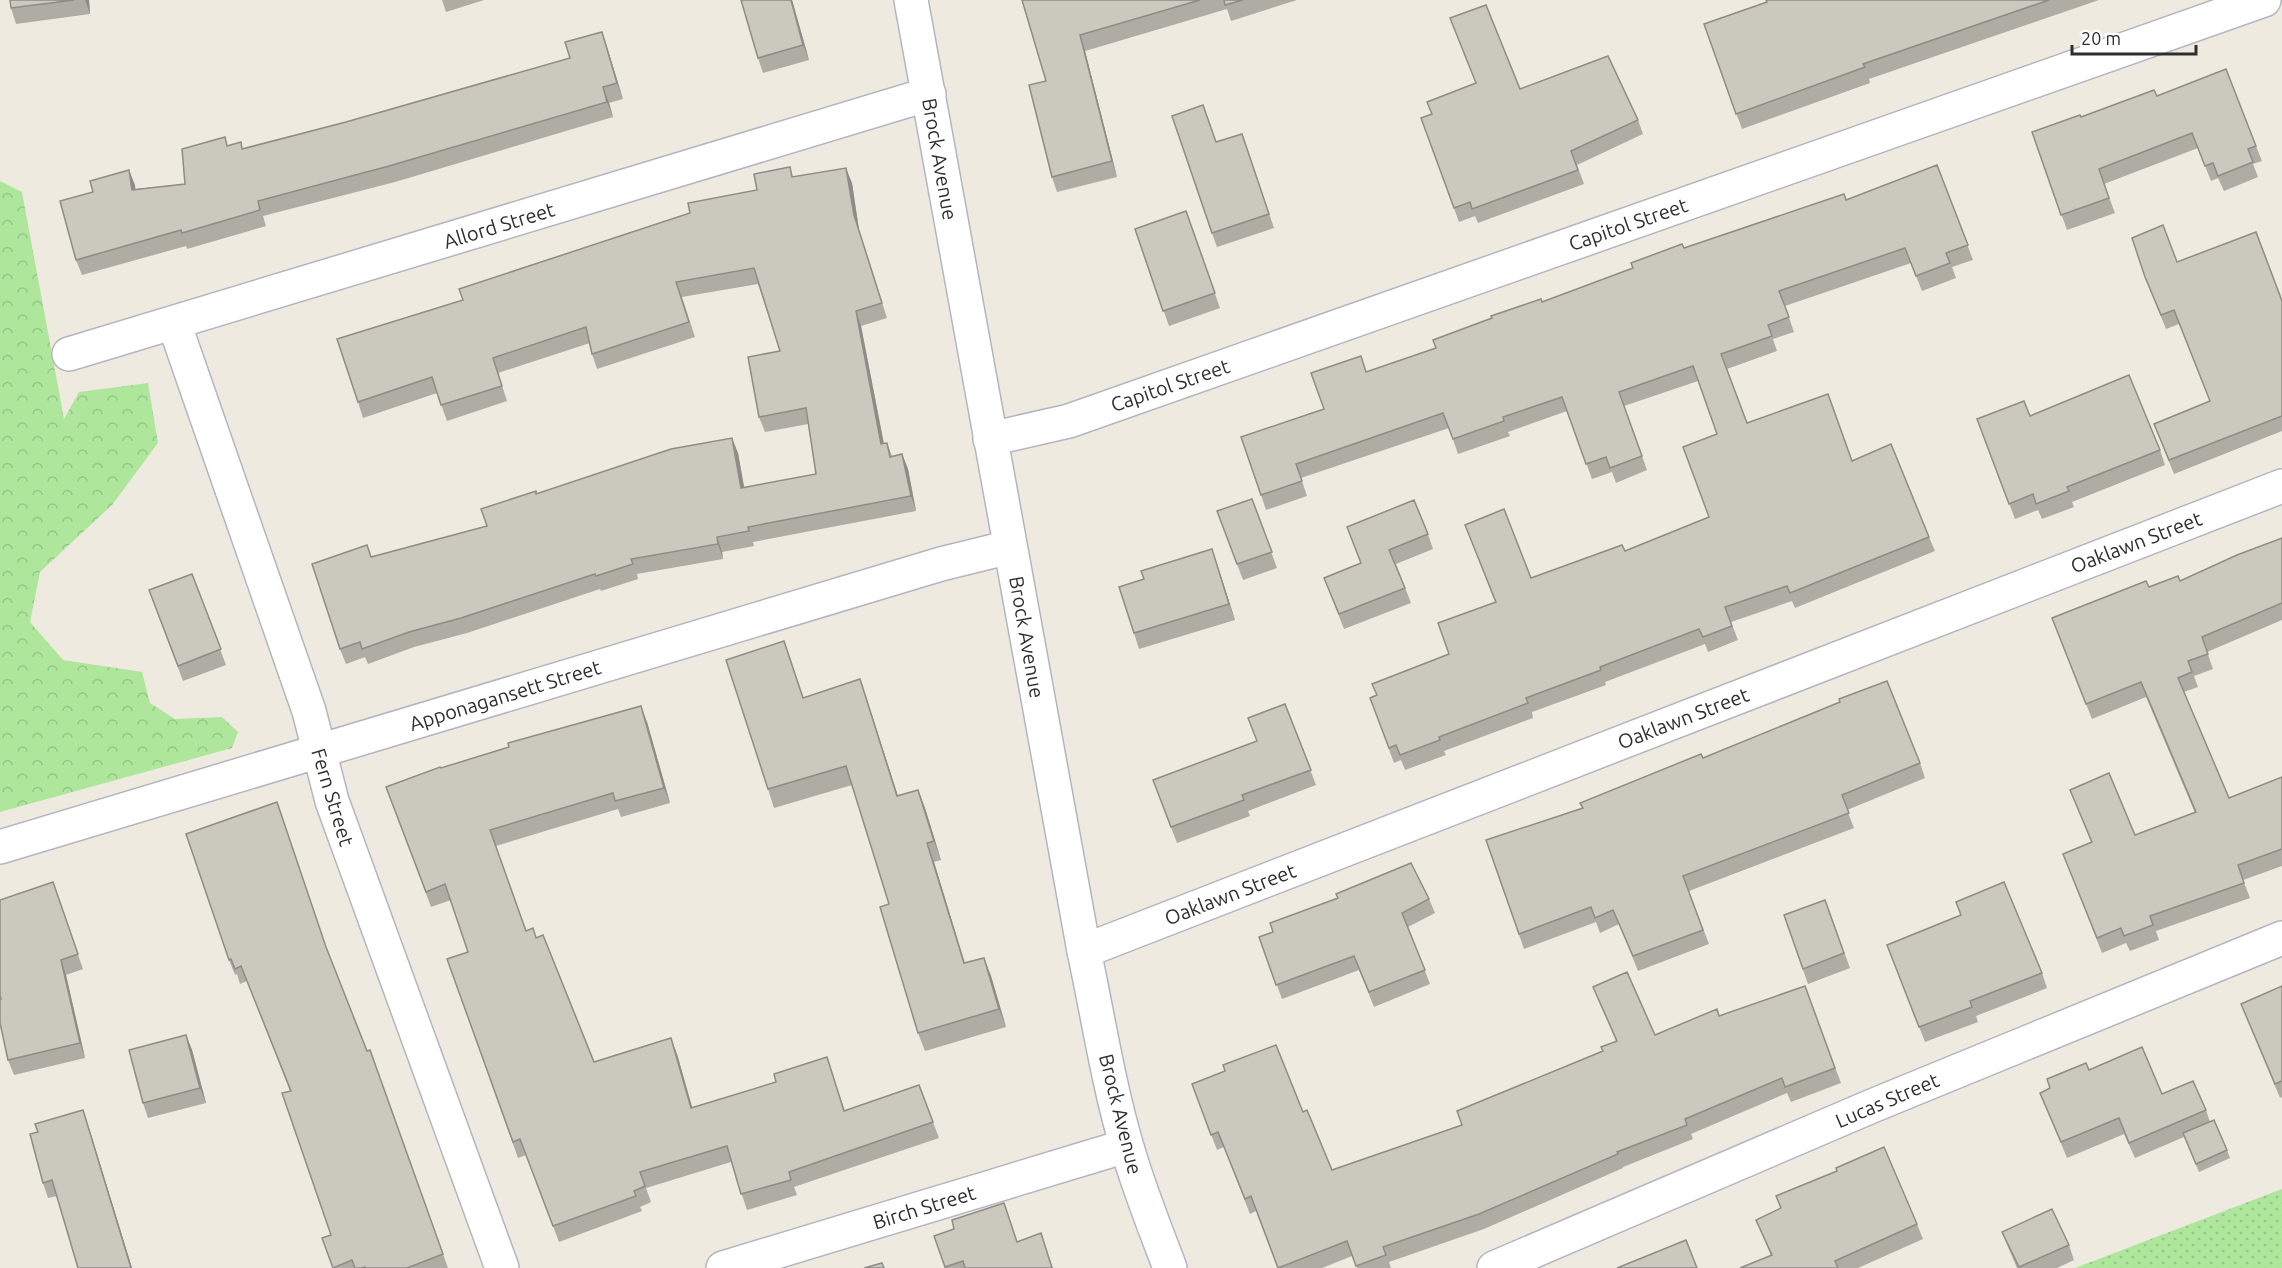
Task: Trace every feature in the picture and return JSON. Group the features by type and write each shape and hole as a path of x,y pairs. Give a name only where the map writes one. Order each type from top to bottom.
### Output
{"street":[{"name":"Brock Avenue","path":"911,0 1084,951 1126,1146 1170,1268"},
{"name":"Capitol Street","path":"990,439 1069,421 2264,0"},
{"name":"Allord Street","path":"69,354 929,94"},
{"name":"Fern Street","path":"174,323 309,711 332,801 502,1268"},
{"name":"Oaklawn Street","path":"1084,951 2282,486"},
{"name":"Apponagansett Street","path":"0,847 941,564 1010,547"},
{"name":"Lucas Street","path":"1494,1268 1872,1106 2282,938"},
{"name":"Birch Street","path":"723,1268 1126,1146"}],"green space":[{"path":"0,181 22,192 64,419 79,392 148,383 158,443 112,505 40,572 30,622 63,660 142,672 150,703 175,719 222,717 238,732 232,748 0,812"},
{"path":"2282,1189 2282,1268 2075,1268"}],"building":[{"path":"10,0 74,0 11,8"},
{"path":"741,0 791,0 803,45 758,58"},
{"path":"1022,0 1200,0 1080,35 1112,161 1052,177 1029,85 1046,81"},
{"path":"1224,0 1243,0 1225,5"},
{"path":"1766,0 2049,0 1863,64 1865,67 1736,114 1704,24 1767,2"},
{"path":"1486,5 1520,89 1608,56 1638,120 1571,151 1578,170 1472,209 1470,202 1454,208 1421,118 1432,114 1427,102 1476,83 1450,18"},
{"path":"602,32 617,83 603,87 607,102 389,166 258,201 260,210 76,260 60,201 93,192 90,181 129,170 132,190 185,184 182,149 225,137 227,146 241,142 242,149 346,122 570,58 565,42"},
{"path":"2226,69 2256,146 2248,149 2253,162 2218,176 2213,163 2205,166 2192,133 2099,169 2109,198 2061,215 2032,132 2154,90 2157,96"},
{"path":"1203,105 1216,142 1242,134 1269,214 1212,233 1172,116"},
{"path":"1937,165 1968,245 1946,253 1950,263 1916,276 1905,248 1779,291 1789,317 1768,325 1772,336 1721,354 1747,423 1828,394 1852,461 1891,444 1929,537 1790,593 1787,586 1725,607 1732,626 1703,637 1699,629 1600,667 1601,670 1526,698 1528,703 1439,737 1440,740 1400,755 1396,745 1389,748 1370,698 1377,695 1372,684 1449,654 1438,623 1496,602 1465,525 1504,509 1531,578 1622,545 1625,551 1709,517 1683,447 1717,434 1693,366 1619,392 1642,456 1610,468 1606,457 1586,464 1562,397 1503,417 1504,421 1453,439 1443,413 1296,464 1302,481 1261,495 1241,437 1324,409 1311,373 1361,356 1366,372 1436,348 1433,340 1492,318 1491,316 1541,299 1542,302 1633,268 1631,263 1682,244 1684,248 1844,194 1846,200"},
{"path":"790,167 792,177 846,168 854,215 882,303 856,311 881,444 887,443 890,457 902,454 911,496 748,527 749,531 717,537 718,544 631,559 633,564 409,632 362,649 360,642 340,649 312,564 367,545 371,557 487,526 481,509 536,491 536,494 671,449 732,438 741,488 816,474 806,408 759,417 748,357 780,351 754,268 676,282 689,322 592,354 586,327 493,358 502,386 441,405 432,377 358,402 337,339 463,300 459,289 690,213 688,203 757,190 754,174"},
{"path":"1186,211 1215,293 1163,311 1135,229"},
{"path":"2163,225 2177,262 2256,232 2282,301 2282,416 2169,460 2154,424 2210,401 2174,310 2161,315 2132,238"},
{"path":"2129,375 2160,450 2067,487 2069,491 2036,504 2033,494 2009,504 1977,419 2024,401 2030,416"},
{"path":"1252,499 1272,552 1237,564 1217,511"},
{"path":"1414,500 1428,534 1389,550 1405,588 1339,614 1324,578 1361,563 1347,527"},
{"path":"2282,538 2282,603 2202,637 2208,654 2188,661 2192,672 2178,678 2229,798 2282,777 2282,849 2238,865 2244,883 2150,916 2153,925 2124,936 2121,928 2097,938 2063,854 2092,842 2070,790 2109,773 2135,835 2196,812 2141,682 2086,704 2052,618 2146,581 2149,587 2178,576 2180,581 2237,555"},
{"path":"1212,549 1229,604 1134,633 1119,587 1144,579 1141,571"},
{"path":"192,574 221,649 178,666 149,590"},
{"path":"784,641 803,698 860,679 897,796 918,790 934,841 927,843 964,963 984,958 999,1009 918,1033 880,907 889,904 846,766 768,789 726,660"},
{"path":"1887,681 1920,763 1842,795 1849,813 1683,876 1703,930 1633,956 1613,910 1595,918 1591,907 1519,934 1486,840 1583,808 1580,803 1701,754 1703,758 1840,702 1839,699"},
{"path":"1285,704 1311,770 1242,795 1244,800 1171,827 1153,780 1257,741 1248,718"},
{"path":"641,706 664,788 615,801 613,793 490,830 526,931 533,928 536,938 543,935 594,1062 671,1038 691,1108 776,1082 774,1074 827,1057 844,1111 919,1085 933,1122 789,1172 791,1180 741,1194 727,1146 640,1172 645,1186 634,1191 636,1196 553,1226 520,1139 513,1142 447,959 468,952 445,884 426,892 386,787 440,767 509,747 508,743"},
{"path":"277,802 326,947 367,1051 370,1050 443,1254 407,1268 355,1268 352,1260 333,1268 322,1238 331,1235 282,1093 291,1091 241,966 235,969 231,959 229,960 186,834"},
{"path":"1411,863 1429,899 1402,913 1425,970 1369,992 1354,956 1276,985 1259,937 1273,932 1270,923 1338,898 1336,894"},
{"path":"53,882 78,954 61,960 80,1043 8,1060 0,1023 0,900"},
{"path":"2004,882 2042,973 1970,1001 1972,1007 1919,1027 1887,945 1961,915 1956,902"},
{"path":"1825,900 1844,953 1803,969 1784,915"},
{"path":"1627,972 1655,1035 1717,1009 1719,1016 1805,986 1835,1068 1785,1087 1782,1078 1685,1119 1687,1125 1617,1152 1618,1154 1479,1214 1383,1247 1386,1255 1356,1266 1347,1241 1278,1268 1251,1196 1245,1199 1218,1132 1211,1135 1192,1084 1225,1071 1223,1065 1276,1045 1303,1112 1307,1110 1332,1170 1462,1125 1457,1111 1603,1051 1601,1047 1617,1041 1593,987"},
{"path":"2282,986 2282,1081 2275,1084 2241,1004"},
{"path":"186,1035 200,1088 143,1103 129,1050"},
{"path":"2142,1047 2162,1094 2193,1081 2206,1110 2129,1143 2119,1118 2061,1142 2040,1093 2050,1088 2047,1079 2086,1063 2089,1070"},
{"path":"83,1110 131,1268 78,1268 52,1180 43,1183 30,1134 38,1132 35,1124"},
{"path":"2214,1120 2227,1150 2196,1164 2183,1133"},
{"path":"1884,1147 1917,1224 1835,1261 1838,1268 1740,1268 1772,1255 1756,1220 1781,1208 1776,1196 1837,1171 1836,1168"},
{"path":"1004,1203 1017,1242 1041,1233 1052,1268 965,1268 963,1261 945,1267 934,1236 954,1229 952,1220"},
{"path":"2052,1209 2069,1245 2019,1267 2002,1232"},
{"path":"1686,1240 1697,1268 1617,1268"},
{"path":"882,1263 884,1268 864,1268"}]}
